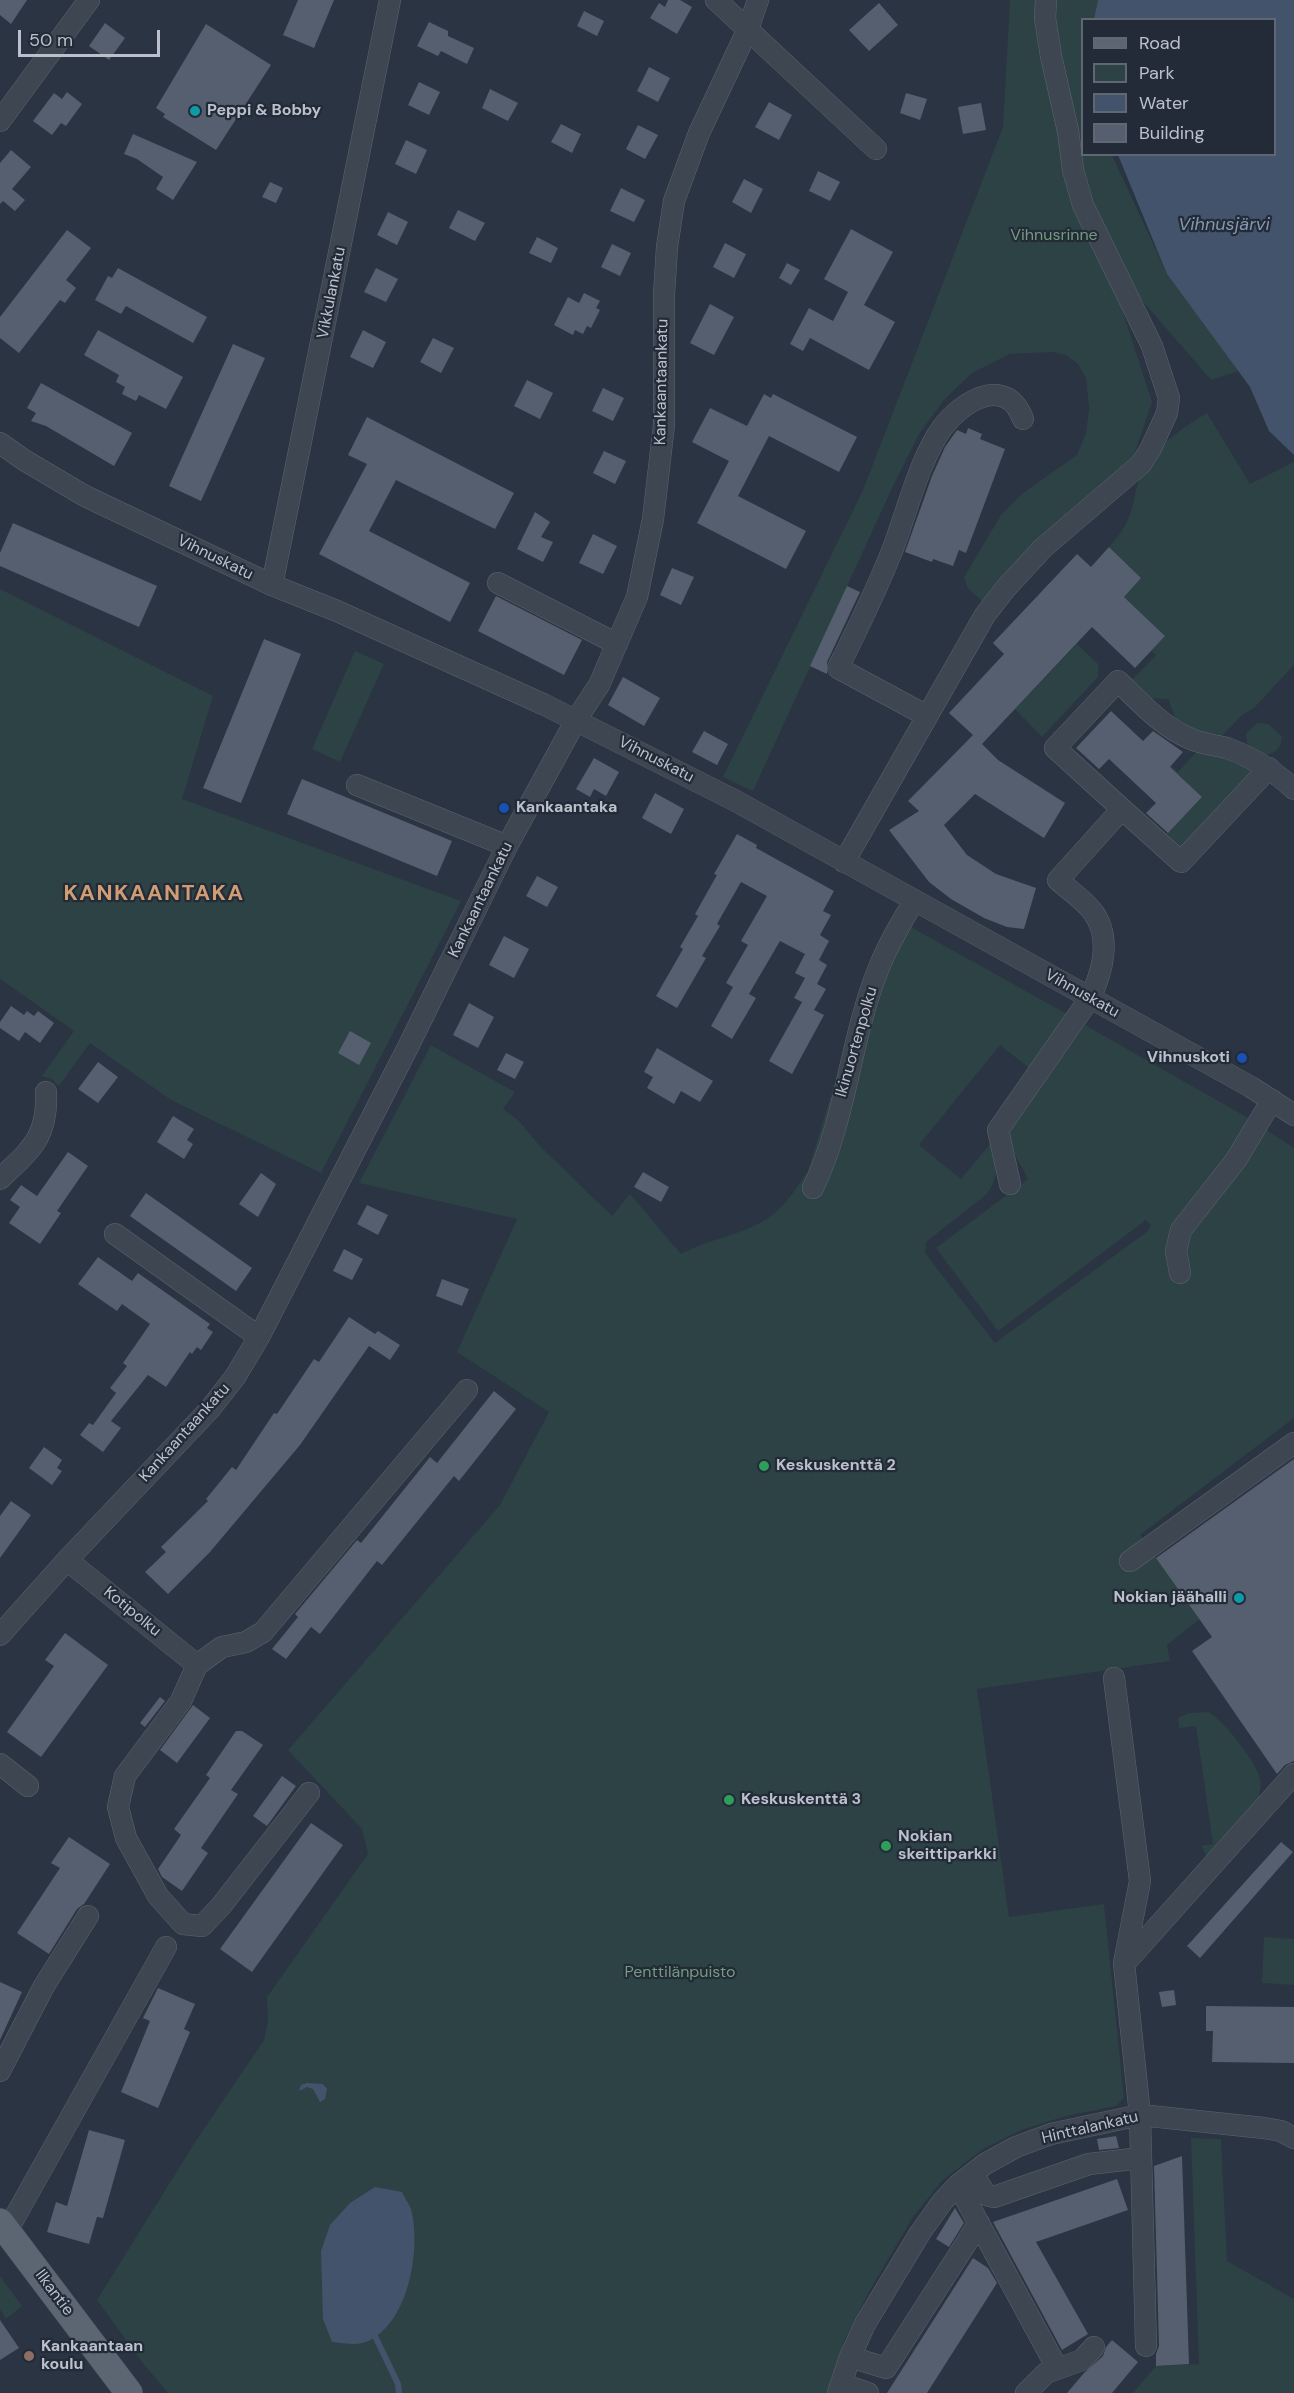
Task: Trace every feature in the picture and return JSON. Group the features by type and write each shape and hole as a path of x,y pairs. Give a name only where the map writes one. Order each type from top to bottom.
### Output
{"main road":[{"name":"Ilkantie","path":"3,2226 129,2393"}],"street":[{"path":"0,121 51,48 89,0"},
{"name":"Vikkulankatu","path":"272,585 390,0"},
{"path":"716,0 876,148"},
{"name":"Kankaantaankatu","path":"0,1635 67,1560 210,1409 235,1377 259,1337 408,1049 507,846 576,720 600,685 638,597 653,519 664,424 664,295 667,247 674,201 699,133 748,29 758,0"},
{"path":"844,862 974,632 1006,588 1043,548 1141,464 1167,413 1169,398 1155,354 1131,300 1083,205 1073,170 1068,131 1051,56 1046,0"},
{"path":"927,716 838,668 873,596 928,453 941,429 958,410 979,397 996,395 1008,399 1018,406 1023,419"},
{"name":"Vihnuskatu","path":"0,443 85,496 272,585 337,610 576,720 734,800 1272,1100 1294,1115"},
{"path":"498,583 617,644"},
{"path":"1269,768 1181,862 1055,748 1118,681 1159,719 1190,739 1228,749 1269,768 1294,789"},
{"path":"357,785 507,846"},
{"path":"1010,1184 998,1130 1090,998 1097,983 1104,952 1103,930 1093,912 1058,880 1122,809"},
{"name":"Ikinuortenpolku","path":"813,1188 826,1162 852,1057 878,970 914,901"},
{"path":"0,1179 32,1148 42,1130 47,1111 46,1092"},
{"path":"1180,1273 1176,1251 1181,1230 1236,1160 1272,1100"},
{"path":"115,1234 259,1337"},
{"path":"309,1793 221,1906 202,1926 183,1924 158,1896 126,1838 118,1807 125,1776 181,1701 197,1665 222,1647 246,1642 263,1632 467,1390"},
{"path":"1130,1561 1294,1443"},
{"name":"Kotipolku","path":"67,1560 197,1665"},
{"path":"1114,1678 1140,1881 1124,1963 1140,2115 1146,2346"},
{"path":"0,1764 28,1786"},
{"path":"1124,1963 1294,1774"},
{"path":"0,2071 44,1986 88,1916"},
{"path":"3,2226 166,1947"},
{"name":"Hinttalankatu","path":"840,2389 850,2357 865,2324 920,2233 942,2202 966,2179 1016,2147 1051,2134 1140,2115 1264,2128 1294,2138"},
{"path":"966,2179 986,2195 994,2197 1089,2164 1141,2158"},
{"path":"966,2179 979,2223 1057,2368"},
{"path":"850,2357 886,2368 979,2223"},
{"path":"1026,2393 1046,2373 1073,2365 1082,2360 1094,2347"},
{"path":"840,2389 868,2393"}],"green space":[{"name":"Vihnusrinne","path":"1010,0 1098,0 1094,18 1081,18 1081,156 1112,156 1167,274 1239,371 1211,380 1133,290 1118,297 1152,402 1133,458 989,599 982,601 967,587 964,577 1001,515 1023,493 1077,455 1086,433 1089,408 1086,378 1078,364 1066,355 1052,352 1010,354 972,373 944,400 919,434 753,791 723,777 863,490 1003,127"},
{"path":"1207,413 1250,484 1294,462 1294,665 1254,708 1242,715 1216,740 1178,725 1168,699 1145,698 1129,683 1156,655 1151,651 1165,636 1124,597 1141,578 1109,547 1121,533 1127,521 1142,472 1154,454 1170,438"},
{"path":"0,589 213,696 182,799 461,901 321,1173 171,1100 90,1043 59,1086 52,1079 42,1076 74,1031 0,979"},
{"path":"1077,644 1098,664 1098,677 1042,737 1015,709"},
{"path":"355,651 384,664 340,762 312,749"},
{"path":"1257,723 1269,724 1282,737 1277,750 1265,756 1254,751 1247,743 1246,734"},
{"path":"1199,749 1227,756 1257,771 1188,846 1180,846 1167,834 1202,797 1180,776 1161,776 1171,766 1178,772"},
{"name":"Penttilänpuisto","path":"895,918 1067,1014 1029,1068 1000,1045 919,1145 961,1179 991,1143 996,1175 987,1194 926,1242 925,1253 995,1343 1148,1231 1151,1225 1146,1220 998,1331 936,1248 1028,1179 1012,1149 1008,1123 1045,1081 1085,1025 1250,1119 1294,1148 1294,1418 1140,1535 1200,1619 1167,1645 1170,1661 977,1689 1009,1917 1104,1904 1124,2098 1116,2106 1066,2116 1021,2130 983,2149 942,2181 913,2217 870,2290 844,2341 827,2393 168,2393 145,2366 97,2300 197,2139 264,2040 268,2021 267,1997 368,1854 362,1829 288,1750 500,1505 549,1412 457,1352 517,1219 359,1183 431,1045 515,1092 503,1109 518,1120 540,1146 612,1216 630,1194 681,1254 745,1230 779,1209 808,1171 872,960"},
{"path":"1208,1712 1237,1740 1251,1759 1260,1781 1259,1798 1209,1858 1223,1885 1201,1846 1213,1844 1196,1726 1179,1728 1178,1718 1189,1713"},
{"path":"1264,1937 1294,1939 1294,1985 1262,1983"},
{"path":"1191,2138 1221,2139 1227,2261 1294,2299 1294,2393 1133,2393 1156,2366 1199,2364"},
{"path":"0,2276 22,2306 6,2319 0,2309"}],"water":[{"name":"Vihnusjärvi","path":"1098,0 1294,0 1294,455 1269,431 1250,387 1167,274 1118,156 1276,156 1276,18 1094,18"},
{"path":"323,2084 327,2089 325,2099 320,2102 313,2089 307,2087 299,2091 301,2085"},
{"path":"375,2187 402,2192 411,2210 414,2246 409,2282 395,2316 385,2329 372,2339 357,2344 332,2342 323,2319 321,2251 330,2225 350,2203"}],"building":[{"path":"0,0 27,0 11,24 0,15"},
{"path":"298,0 334,0 314,48 283,35"},
{"path":"668,0 680,0 692,7 677,34 650,18 659,3 665,7"},
{"path":"879,3 898,25 869,51 849,30"},
{"path":"584,11 604,21 597,36 577,26"},
{"path":"429,22 448,31 448,36 474,48 467,64 441,51 438,56 417,46"},
{"path":"105,23 125,38 109,60 89,46"},
{"name":"Peppi & Bobby","path":"206,24 271,65 216,150 163,117 165,114 156,108"},
{"path":"649,67 670,78 658,102 637,91"},
{"path":"419,82 440,92 429,115 408,105"},
{"path":"490,89 518,103 508,121 482,108"},
{"path":"67,92 82,104 66,126 61,123 52,135 33,121 54,93 62,99"},
{"path":"906,93 927,99 920,120 900,113"},
{"path":"769,102 792,115 779,140 755,127"},
{"path":"981,103 986,130 963,134 958,107"},
{"path":"561,124 581,134 572,153 551,142"},
{"path":"638,125 658,135 645,159 626,149"},
{"path":"133,134 197,162 173,200 156,189 163,177 137,159 124,154"},
{"path":"406,140 427,150 416,174 395,164"},
{"path":"11,150 31,167 12,189 25,200 15,211 3,201 0,204 0,163"},
{"path":"818,171 840,182 830,201 809,191"},
{"path":"744,179 763,189 751,213 732,202"},
{"path":"270,182 283,188 276,203 262,197"},
{"path":"621,188 645,200 634,222 610,211"},
{"path":"458,210 485,223 475,241 449,228"},
{"path":"388,212 408,222 397,245 377,235"},
{"path":"851,229 893,252 864,305 895,322 869,370 810,338 803,351 790,344 809,308 833,321 848,292 824,279"},
{"path":"67,230 91,248 66,280 76,288 65,303 60,300 19,353 0,338 0,317"},
{"path":"537,237 558,248 551,263 529,253"},
{"path":"725,243 746,254 734,278 713,267"},
{"path":"612,244 631,253 620,276 601,267"},
{"path":"787,263 800,270 791,285 779,278"},
{"path":"118,268 207,317 193,343 126,306 121,314 95,300 108,276 112,278"},
{"path":"376,268 398,279 386,302 364,292"},
{"path":"584,293 600,301 596,308 600,310 591,328 587,326 583,334 575,330 573,335 554,325 568,297 579,303"},
{"path":"710,304 734,317 714,355 690,343"},
{"path":"98,330 183,377 166,409 139,395 136,401 122,394 125,387 116,382 119,375 84,355"},
{"path":"363,330 386,342 373,368 350,357"},
{"path":"433,338 454,348 441,373 420,362"},
{"path":"233,344 265,358 201,501 169,486"},
{"path":"527,380 553,393 540,419 514,406"},
{"path":"41,383 132,433 114,466 46,426 31,421 36,413 27,408"},
{"path":"603,388 624,398 613,421 592,411"},
{"path":"764,394 771,398 773,394 857,437 839,472 769,436 738,496 806,531 786,569 697,523 729,461 692,442 710,408 747,426"},
{"path":"367,417 514,493 495,529 396,480 369,531 470,583 450,622 319,554 367,464 348,455"},
{"path":"968,428 982,434 980,439 1005,449 966,553 959,550 953,566 933,559 932,562 905,552 932,476 945,447 957,430 966,434"},
{"path":"604,451 626,461 615,484 593,473"},
{"path":"535,512 550,522 541,537 553,542 543,562 517,549"},
{"path":"13,523 157,586 139,627 0,566 0,553"},
{"path":"593,534 617,546 603,574 579,563"},
{"path":"1109,547 1141,578 1124,597 1165,636 1135,668 1092,627 982,744 998,760 1065,803 1044,838 975,794 944,825 967,855 996,874 1036,888 1024,929 1007,927 984,918 951,899 929,882 889,830 919,811 908,801 973,735 949,713 1004,654 993,643 1077,554 1091,567"},
{"path":"672,568 694,577 681,605 660,595"},
{"path":"847,586 860,592 827,662 827,674 810,666"},
{"path":"496,596 582,640 564,675 478,631"},
{"path":"264,639 301,654 241,803 203,788"},
{"path":"623,677 660,698 644,726 608,705"},
{"path":"1111,711 1143,741 1153,731 1183,752 1170,767 1202,797 1168,833 1146,813 1156,803 1109,759 1099,769 1076,748"},
{"path":"704,731 728,744 717,765 692,752"},
{"path":"594,758 619,772 606,796 594,789 590,797 576,789"},
{"path":"302,779 452,841 437,876 287,814"},
{"path":"655,793 684,809 671,834 642,818"},
{"path":"737,834 757,845 756,848 834,891 823,911 831,915 820,935 829,941 819,960 827,965 817,984 826,989 814,1010 824,1015 792,1074 769,1061 802,1002 794,998 805,978 795,973 805,954 780,941 749,994 756,998 732,1039 711,1026 733,987 726,983 748,945 741,941 767,896 741,882 717,924 720,926 702,956 706,958 677,1008 656,996 683,949 680,947 698,916 695,914"},
{"path":"537,876 558,887 547,907 526,896"},
{"path":"504,936 529,949 514,978 489,965"},
{"path":"469,1003 494,1017 478,1048 453,1035"},
{"path":"11,1006 24,1015 27,1011 34,1016 38,1011 54,1023 40,1043 25,1032 19,1041 0,1028 0,1022"},
{"path":"350,1031 371,1043 359,1065 338,1053"},
{"path":"657,1048 713,1081 700,1102 681,1091 674,1104 647,1088 653,1077 644,1072"},
{"path":"506,1053 524,1062 515,1079 497,1070"},
{"path":"98,1062 118,1077 98,1103 78,1089"},
{"path":"173,1116 194,1129 187,1140 193,1144 184,1159 157,1142"},
{"path":"68,1152 88,1166 57,1211 61,1213 40,1244 9,1223 20,1207 10,1200 21,1185 37,1196"},
{"path":"643,1172 669,1187 661,1202 634,1187"},
{"path":"261,1173 276,1184 258,1217 239,1204"},
{"path":"146,1193 252,1268 236,1291 130,1216"},
{"path":"367,1205 388,1215 378,1235 357,1224"},
{"path":"344,1249 363,1259 352,1280 333,1271"},
{"path":"98,1257 132,1281 138,1273 210,1324 207,1328 213,1332 201,1350 197,1347 192,1354 190,1352 166,1387 148,1375 111,1421 121,1428 103,1452 80,1435 89,1423 93,1425 116,1393 110,1388 127,1366 123,1363 150,1324 122,1304 117,1311 78,1284"},
{"path":"442,1279 469,1289 462,1306 436,1296"},
{"path":"349,1317 375,1334 378,1331 400,1345 390,1360 369,1346 300,1445 210,1552 168,1594 145,1572 166,1552 161,1547 208,1501 206,1499 232,1467 236,1470 274,1413 277,1414 314,1359 319,1362"},
{"path":"494,1391 516,1409 459,1481 454,1476 382,1565 377,1561 320,1634 311,1627 286,1659 272,1649 298,1617 295,1614 357,1540 361,1543 430,1457 437,1463"},
{"path":"44,1447 62,1460 57,1468 62,1471 52,1485 29,1468"},
{"name":"Nokian jäähalli","path":"1294,1459 1294,1761 1285,1765 1277,1774 1192,1651 1212,1637 1156,1558"},
{"path":"11,1501 31,1515 0,1558 0,1516"},
{"path":"65,1633 108,1665 41,1757 7,1732 54,1666 45,1660"},
{"path":"160,1697 165,1701 145,1727 140,1723"},
{"path":"193,1705 210,1718 177,1763 160,1750"},
{"path":"236,1731 242,1731 263,1745 231,1790 238,1794 201,1848 208,1853 182,1891 162,1877 158,1869 181,1835 174,1829 210,1778 206,1775"},
{"path":"282,1776 296,1786 267,1826 253,1816"},
{"path":"311,1823 343,1845 252,1972 220,1949"},
{"path":"69,1837 110,1864 84,1904 77,1909 49,1954 17,1933 60,1868 51,1863"},
{"path":"1281,1842 1293,1852 1200,1958 1187,1946"},
{"path":"0,1982 22,1992 0,2040"},
{"path":"158,1988 195,2004 184,2029 190,2032 158,2108 121,2092 150,2021 143,2018"},
{"path":"1174,1990 1176,2005 1162,2007 1159,1992"},
{"path":"1206,2006 1294,2007 1294,2063 1212,2062 1213,2031 1206,2031"},
{"path":"89,2130 125,2140 103,2218 97,2217 89,2244 47,2232 56,2202 67,2206"},
{"path":"1116,2136 1119,2148 1099,2150 1097,2139"},
{"path":"1182,2156 1189,2364 1156,2366 1159,2346 1154,2166"},
{"path":"1117,2179 1128,2210 1036,2242 1088,2334 1062,2350 993,2222"},
{"path":"955,2208 964,2223 949,2247 936,2239"},
{"path":"973,2258 988,2268 997,2283 927,2393 887,2393"},
{"path":"0,2320 19,2348 0,2360"},
{"path":"1112,2340 1138,2362 1112,2393 1067,2393 1103,2356"}],"waterway":[{"path":"375,2336 398,2384 399,2393"}],"place":[{"name":"Peppi & Bobby","path":"195,111"},
{"name":"Kankaantaka","path":"504,808"},
{"name":"Vihnuskoti","path":"1242,1058"},
{"name":"Keskuskenttä 2","path":"764,1466"},
{"name":"Nokian jäähalli","path":"1239,1598"},
{"name":"Keskuskenttä 3","path":"729,1800"},
{"name":"Nokian skeittiparkki","path":"886,1846"},
{"name":"Kankaantaan koulu","path":"29,2356"}],"district":[{"name":"KANKAANTAKA","path":"154,894"}]}
